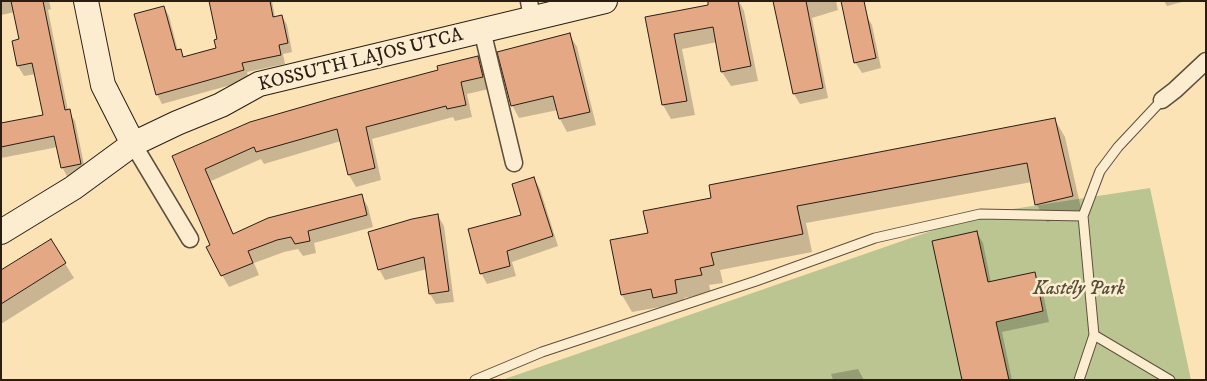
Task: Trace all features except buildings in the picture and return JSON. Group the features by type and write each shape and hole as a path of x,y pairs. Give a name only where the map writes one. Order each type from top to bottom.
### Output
{"main road":[{"path":"86,1 103,85 134,144"},
{"name":"KOSSUTH LAJOS UTCA","path":"1,232 73,188 134,144 177,123 221,105 259,84 482,30 531,10 605,1"}],"street":[{"path":"482,30 514,163"},
{"path":"1162,100 1206,61"},
{"path":"134,144 190,239"}],"lane":[{"path":"1079,380 1094,335 1082,216 1100,171 1118,147 1162,100"},
{"path":"475,380 542,352 756,281 875,238 980,214 1082,216"},
{"path":"1094,335 1170,380"}],"green space":[{"name":"Kastély Park","path":"1150,188 1191,380 502,380 980,214"}]}
